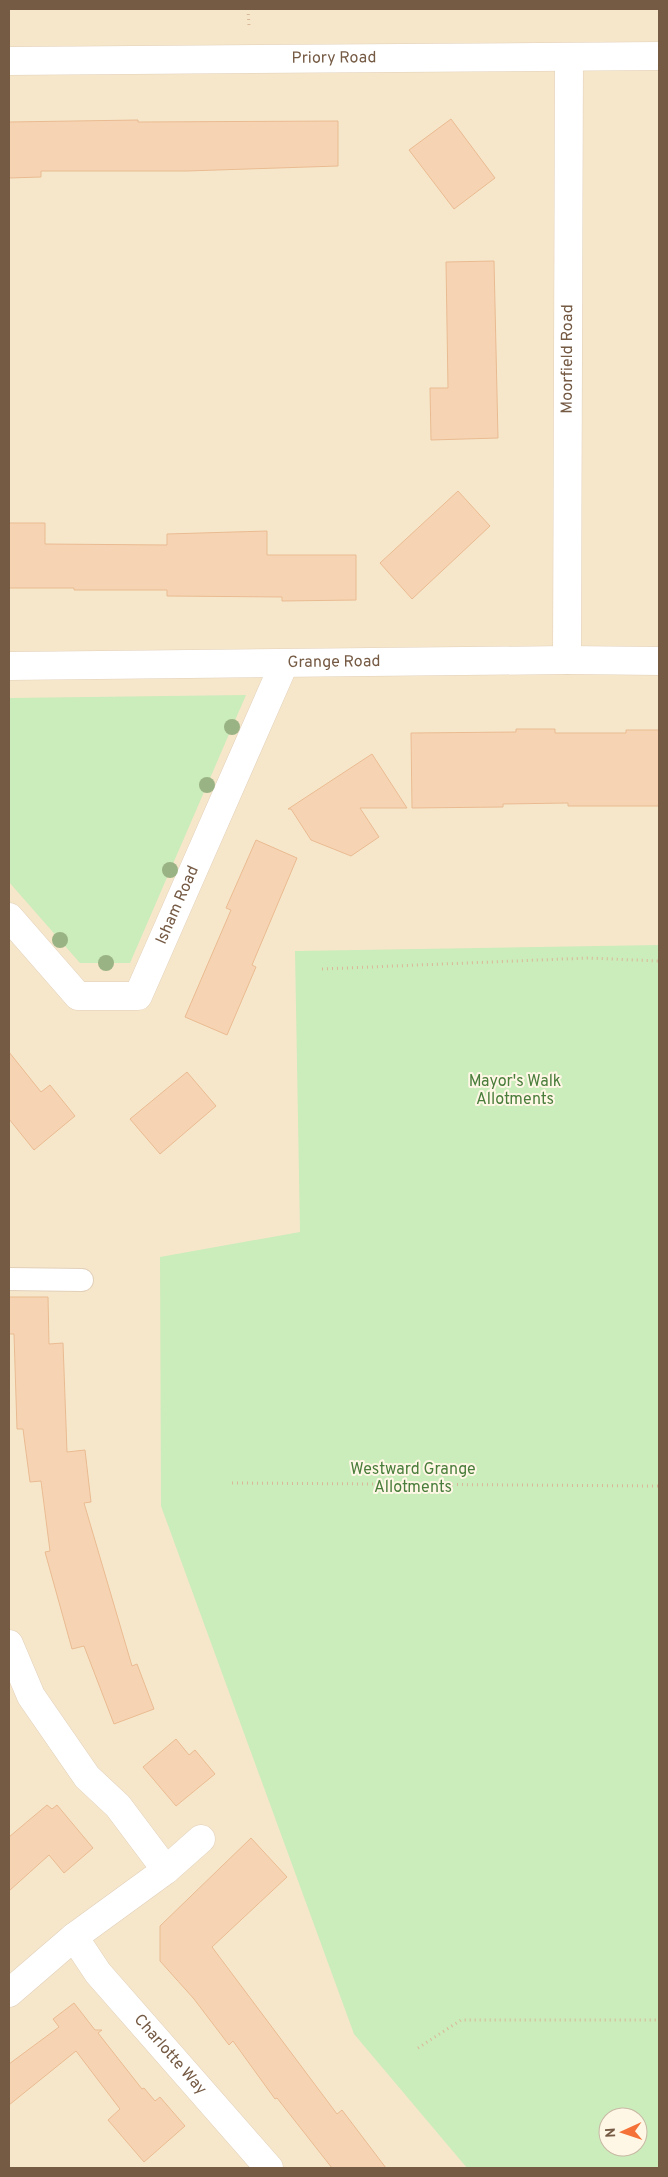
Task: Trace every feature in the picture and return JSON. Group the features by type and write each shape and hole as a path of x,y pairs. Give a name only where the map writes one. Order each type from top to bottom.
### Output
{"street":[{"name":"Priory Road","path":"9,61 659,56"},
{"name":"Moorfield Road","path":"567,660 569,58"},
{"name":"Grange Road","path":"9,666 567,660 659,661"},
{"name":"Isham Road","path":"9,917 78,996 138,996 284,664"},
{"path":"9,1644 31,1696 87,1777 118,1806 166,1870"},
{"path":"9,1992 74,1937 166,1870 201,1839"},
{"name":"Charlotte Way","path":"74,1937 98,1973 270,2168"}],"lane":[{"path":"9,1279 82,1280"}],"path":[{"path":"322,969 588,958 659,961"},
{"path":"232,1483 659,1486"},
{"path":"418,2048 461,2020 659,2020"}],"shaded area":[{"path":"9,9 659,9 659,2168 9,2168"}],"green space":[{"path":"246,695 130,963 80,963 9,882 9,698"},
{"name":"Westward Grange Allotments","path":"659,945 659,2168 467,2168 354,2034 161,1506 160,1257 300,1232 295,951"}],"building":[{"path":"451,119 495,178 454,209 409,150"},
{"path":"138,120 138,122 338,121 338,166 187,171 41,171 41,177 9,178 9,122"},
{"path":"494,261 498,438 431,440 430,388 448,388 446,262"},
{"path":"458,491 490,526 412,599 380,563"},
{"path":"9,523 45,523 45,544 167,545 167,534 267,531 267,555 356,555 356,600 282,601 282,597 167,596 167,590 9,588"},
{"path":"516,729 555,729 555,733 626,733 626,730 659,730 659,806 568,806 568,803 503,804 503,807 412,808 411,733 516,732"},
{"path":"372,754 407,808 360,808 379,837 351,856 311,840 291,809 288,809"},
{"path":"256,840 297,858 252,965 256,967 227,1035 185,1017 231,910 226,908"},
{"path":"9,1052 41,1092 50,1085 75,1116 34,1150 9,1119"},
{"path":"187,1072 216,1106 160,1154 130,1119"},
{"path":"9,1297 48,1297 49,1344 63,1343 67,1452 85,1450 91,1502 84,1503 132,1666 137,1664 154,1709 114,1724 84,1646 72,1649 45,1552 50,1551 41,1481 30,1482 23,1429 17,1429 14,1334 9,1334"},
{"path":"176,1739 189,1755 195,1750 215,1774 176,1806 143,1767"},
{"path":"47,1805 52,1809 57,1805 93,1848 64,1873 49,1855 9,1891 9,1837"},
{"path":"251,1838 287,1877 212,1947 337,2114 342,2110 386,2168 332,2168 277,2098 275,2099 233,2041 229,2045 194,1999 160,1961 160,1926"},
{"path":"74,2003 95,2030 102,2030 98,2033 142,2089 144,2088 155,2101 160,2097 185,2126 144,2162 108,2120 120,2109 76,2051 9,2105 9,2064 59,2027 53,2019"}],"park label":[{"name":"Mayor's Walk Allotments","path":"515,1091"}]}
